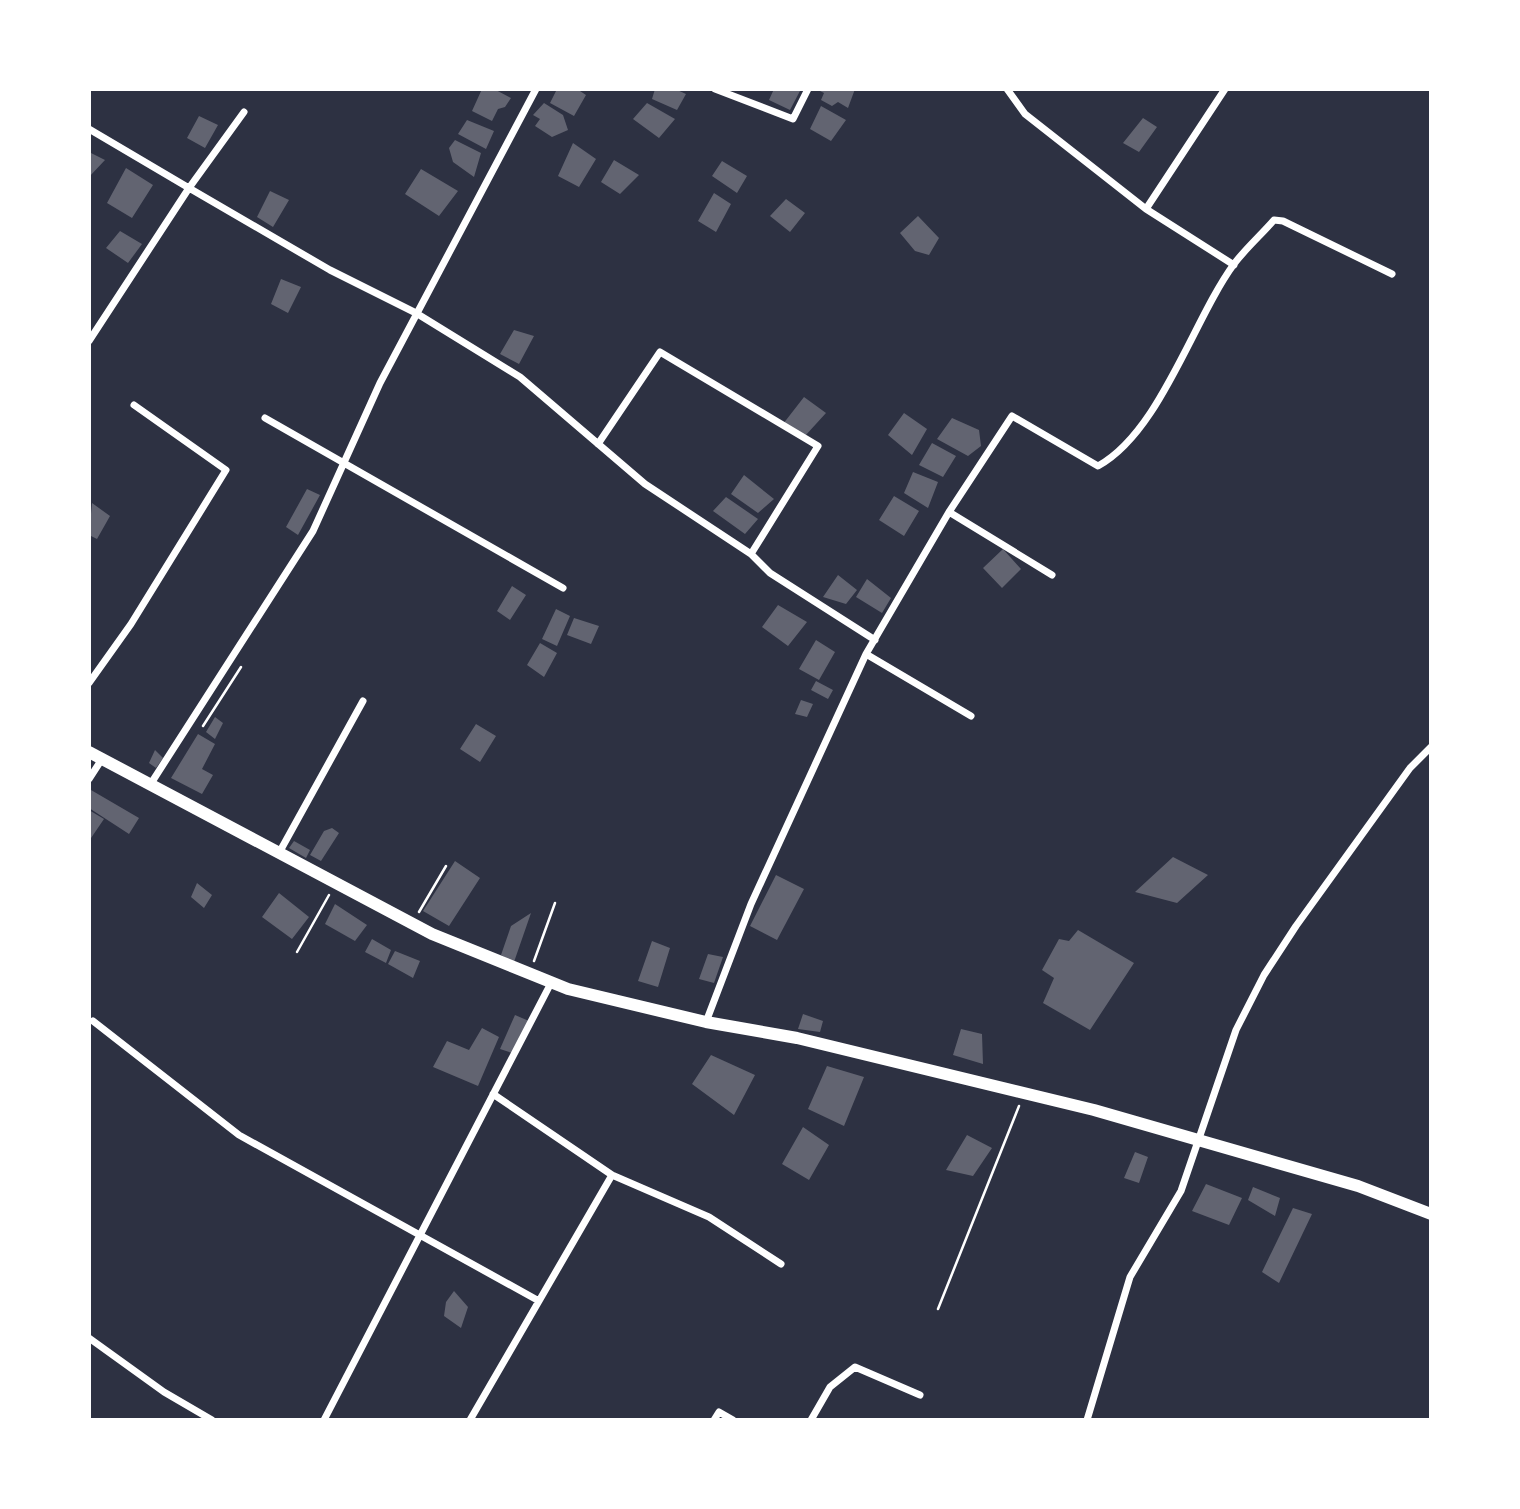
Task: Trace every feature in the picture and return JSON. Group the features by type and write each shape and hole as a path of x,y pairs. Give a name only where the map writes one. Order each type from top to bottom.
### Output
{"main road":[{"path":"89,752 412,924 551,983 706,1022 797,1038 1201,1139 1357,1186 1431,1214"}],"street":[{"path":"150,785 313,531 416,313 536,89"},
{"path":"715,89 793,119 808,89"},
{"path":"1006,89 1025,114 1146,209 1234,265"},
{"path":"1146,209 1225,89"},
{"path":"89,341 189,188 244,111"},
{"path":"89,128 330,270 416,313 520,377 645,484 751,554 770,573 875,640"},
{"path":"706,1022 751,904 866,654 949,512 1012,416 1098,466 1115,457 1173,375 1234,265 1274,220 1283,221 1392,274"},
{"path":"598,444 660,352 818,446 751,554"},
{"path":"89,683 131,624 226,470 134,405"},
{"path":"265,418 563,588"},
{"path":"949,512 1052,575"},
{"path":"866,654 971,716"},
{"path":"278,854 363,701"},
{"path":"1087,1420 1130,1278 1181,1191 1201,1139 1206,1112 1236,1030 1264,975 1410,768 1431,747"},
{"path":"89,779 102,759"},
{"path":"324,1420 551,983"},
{"path":"93,1021 239,1135 539,1301"},
{"path":"493,1094 612,1175 709,1217 781,1264"},
{"path":"470,1420 612,1175"},
{"path":"89,1338 164,1392 212,1420"},
{"path":"811,1420 830,1387 855,1367 920,1395"},
{"path":"714,1420 719,1412 733,1420"}],"path":[{"path":"412,924 446,866"},
{"path":"297,952 335,883"},
{"path":"530,974 555,903"},
{"path":"938,1308 1024,1093"}],"building":[{"path":"482,89 494,89 511,98 505,107 498,109 492,121 472,111"},
{"path":"557,89 577,89 586,95 574,116 550,103"},
{"path":"655,89 675,89 686,94 677,110 652,99"},
{"path":"774,89 801,89 790,110 769,100"},
{"path":"816,89 855,89 848,108 838,102 832,106 821,100 824,93"},
{"path":"544,103 563,115 568,130 552,137 535,126 540,119 533,115"},
{"path":"647,103 675,119 659,138 633,119"},
{"path":"821,106 846,120 831,141 810,129"},
{"path":"199,116 218,125 205,148 187,138"},
{"path":"1143,118 1157,127 1139,152 1123,143"},
{"path":"467,120 494,131 486,149 458,134"},
{"path":"455,140 481,153 474,177 453,162 449,148"},
{"path":"573,143 596,159 579,187 558,176"},
{"path":"89,152 105,160 89,177"},
{"path":"614,160 639,175 620,194 601,182"},
{"path":"722,161 747,176 737,193 712,176"},
{"path":"126,168 153,185 132,218 107,203"},
{"path":"421,169 458,191 439,216 405,194"},
{"path":"270,191 289,200 273,227 257,217"},
{"path":"714,193 731,204 716,232 698,221"},
{"path":"786,199 805,213 790,232 770,216"},
{"path":"918,216 939,238 929,255 915,251 900,233"},
{"path":"120,231 142,244 128,263 106,248"},
{"path":"281,279 301,287 288,313 271,304"},
{"path":"514,330 534,336 519,364 500,354"},
{"path":"804,397 826,413 805,436 783,424"},
{"path":"904,413 927,429 912,455 888,435"},
{"path":"952,418 979,430 981,446 968,456 937,439"},
{"path":"932,443 956,456 943,477 919,465"},
{"path":"913,472 938,482 928,508 904,493"},
{"path":"744,475 774,499 758,513 731,494"},
{"path":"307,489 320,495 298,535 286,527"},
{"path":"894,496 919,511 904,536 879,520"},
{"path":"726,497 758,519 745,534 713,511"},
{"path":"92,503 110,516 97,539 89,535"},
{"path":"1003,549 1021,569 1002,588 983,568"},
{"path":"838,575 857,590 846,604 823,597"},
{"path":"867,579 891,598 882,613 856,597"},
{"path":"512,586 526,595 510,620 497,611"},
{"path":"778,605 807,622 788,646 762,627"},
{"path":"556,609 570,616 557,646 542,639"},
{"path":"574,618 599,626 591,644 567,635"},
{"path":"816,640 835,652 819,680 799,669"},
{"path":"540,643 557,653 544,677 527,665"},
{"path":"816,681 833,690 828,699 811,690"},
{"path":"801,700 813,704 807,717 795,714"},
{"path":"215,717 223,723 215,739 206,732"},
{"path":"476,724 496,736 480,762 460,749"},
{"path":"198,734 215,744 202,769 213,775 202,794 171,778"},
{"path":"155,750 163,758 156,768 149,763"},
{"path":"91,790 139,818 129,834 89,808"},
{"path":"89,810 104,819 89,841"},
{"path":"332,828 339,833 321,861 310,855 324,831"},
{"path":"294,841 310,850 306,858 289,848"},
{"path":"1173,857 1208,875 1177,903 1135,892"},
{"path":"455,861 480,878 449,926 423,911"},
{"path":"776,875 804,889 777,940 750,926"},
{"path":"197,883 212,895 204,908 191,897"},
{"path":"279,893 309,917 292,939 262,917"},
{"path":"335,904 367,925 355,941 325,924"},
{"path":"531,913 514,962 501,955 511,926"},
{"path":"1078,930 1134,963 1090,1030 1043,1003 1054,978 1042,970 1059,939 1069,941"},
{"path":"372,939 391,950 386,963 365,952"},
{"path":"652,941 670,948 658,987 638,981"},
{"path":"395,951 420,961 413,978 388,964"},
{"path":"708,954 723,957 714,983 699,979"},
{"path":"803,1014 823,1021 820,1032 798,1029"},
{"path":"515,1015 529,1021 512,1053 500,1049"},
{"path":"482,1028 499,1037 478,1086 433,1067 447,1041 469,1050"},
{"path":"961,1029 982,1034 983,1064 953,1055"},
{"path":"711,1055 755,1075 734,1115 692,1084"},
{"path":"827,1066 864,1077 844,1126 808,1109"},
{"path":"803,1127 829,1145 809,1180 782,1164"},
{"path":"967,1135 992,1148 973,1176 946,1170"},
{"path":"1135,1152 1148,1157 1139,1183 1124,1178"},
{"path":"1206,1184 1242,1198 1229,1225 1192,1211"},
{"path":"1253,1187 1280,1198 1275,1216 1248,1200"},
{"path":"1293,1208 1312,1214 1279,1283 1262,1272"},
{"path":"454,1291 468,1307 461,1328 444,1316 446,1302"}]}
